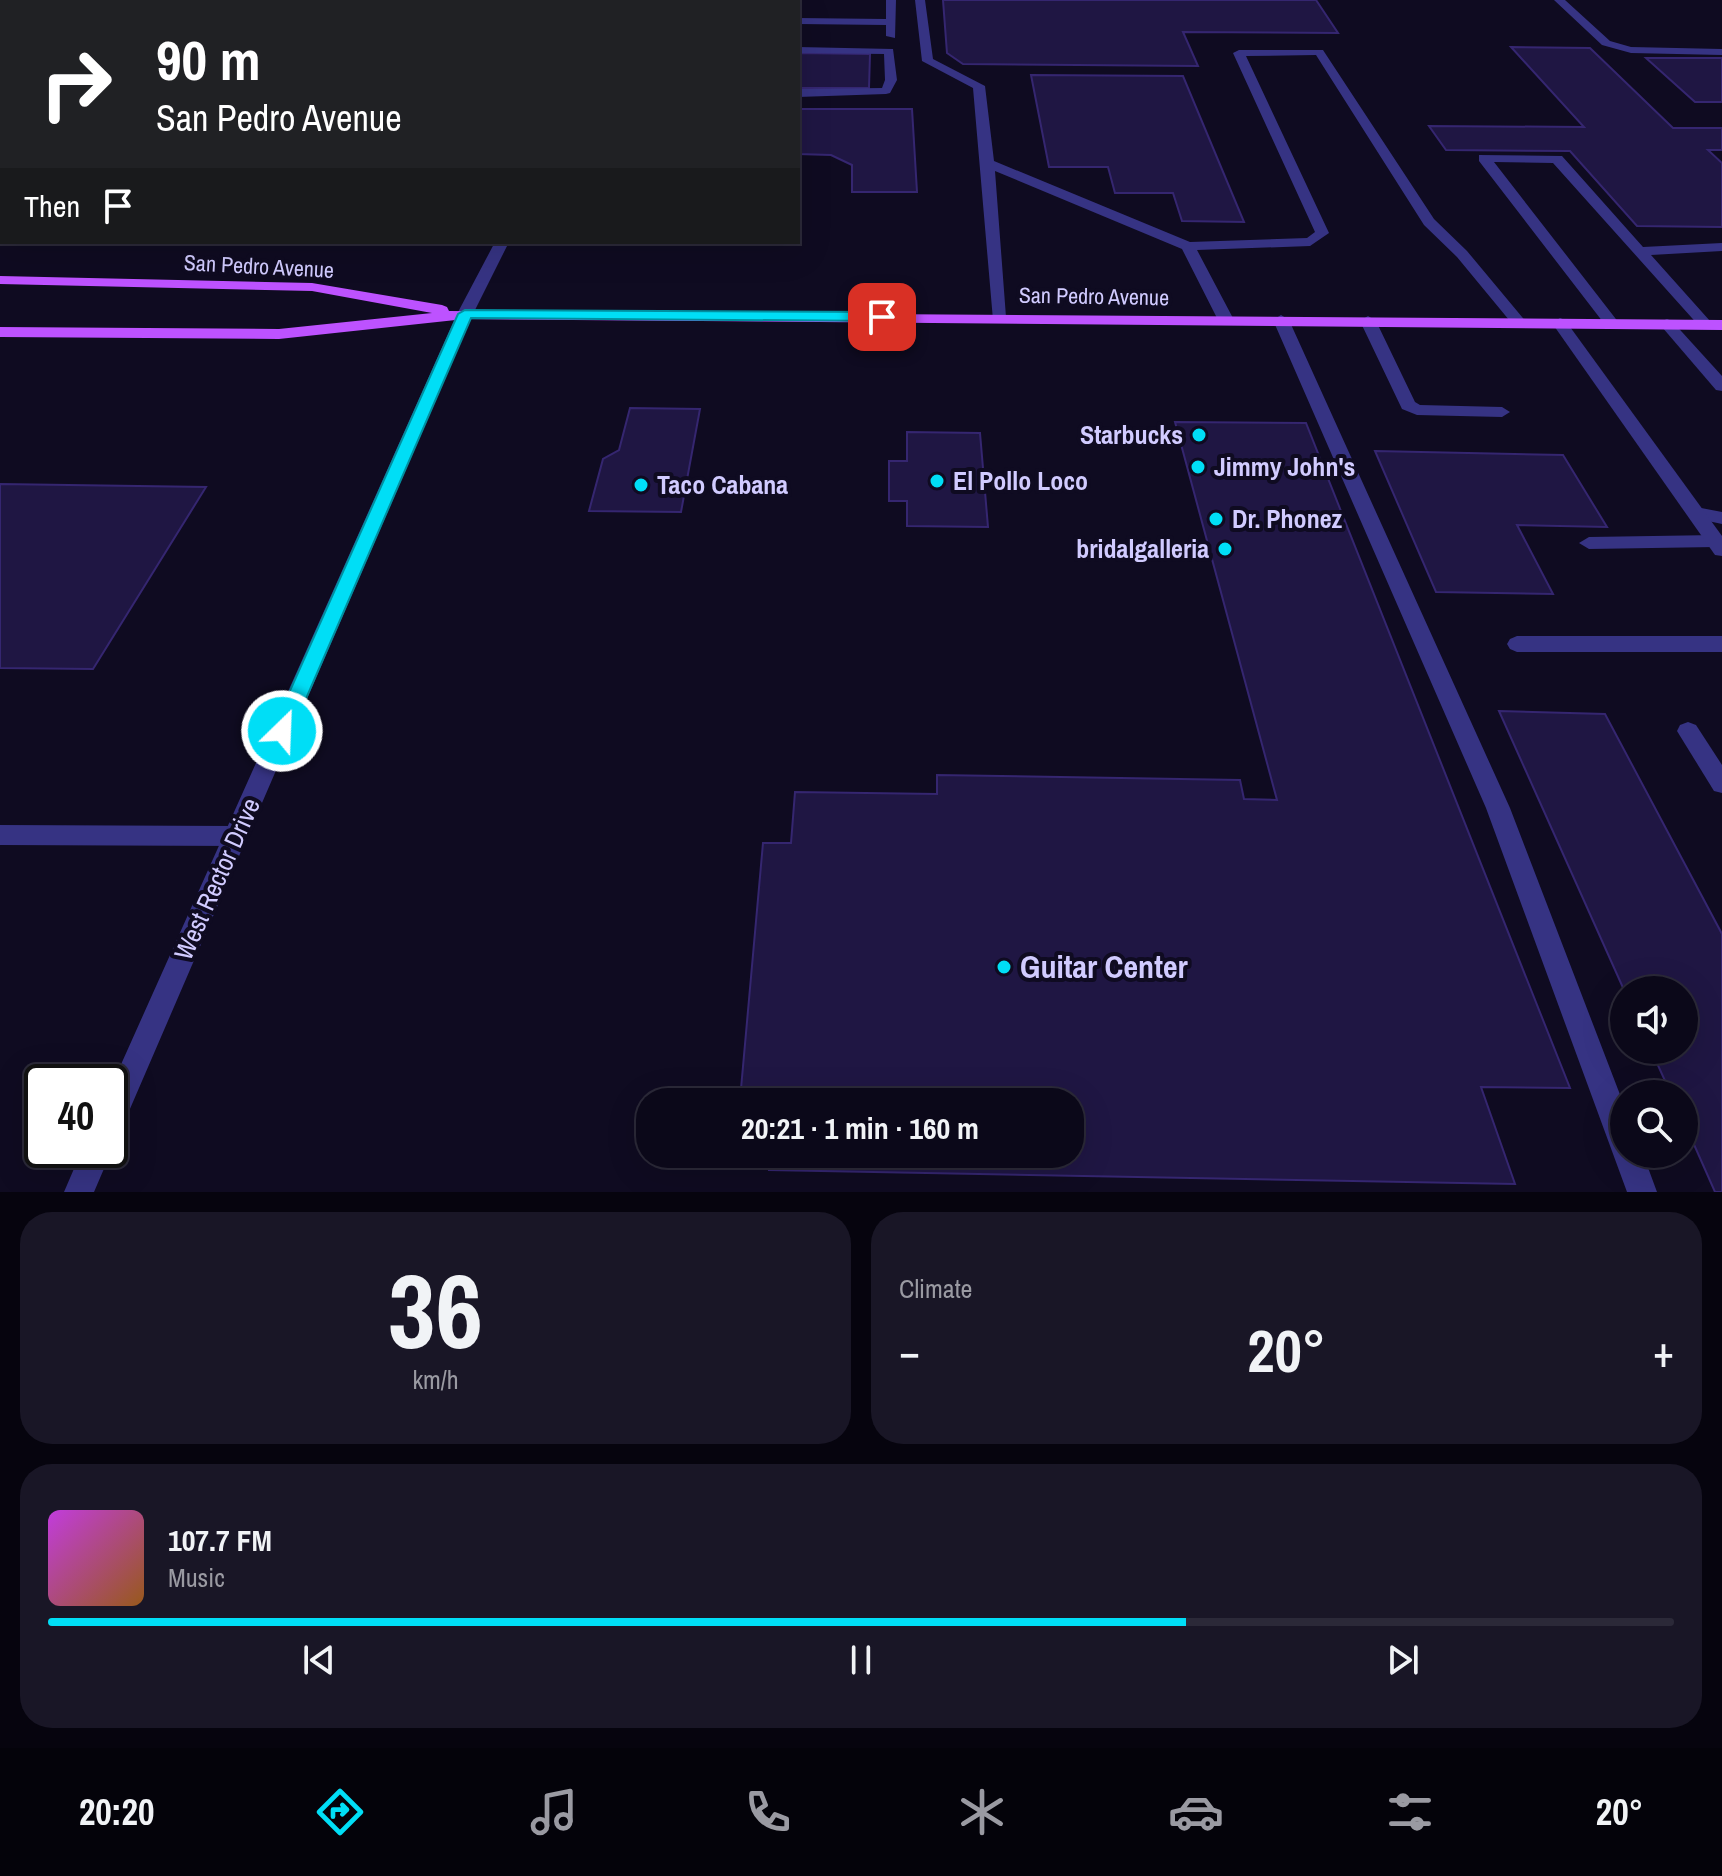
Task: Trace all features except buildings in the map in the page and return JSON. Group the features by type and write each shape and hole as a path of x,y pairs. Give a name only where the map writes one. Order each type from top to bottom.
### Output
{"main road":[{"name":"San Pedro Avenue","path":"0,280 312,287 465,314"},
{"name":"San Pedro Avenue","path":"0,332 279,334 465,314 1722,325"}],"street":[{"path":"800,93 886,91 891,80 891,0"},
{"path":"920,0 928,61 979,86 988,163 998,317"},
{"path":"1559,0 1606,43 1631,50 1722,52"},
{"path":"800,21 891,22"},
{"path":"800,50 889,51"},
{"path":"988,163 1188,246 1310,242 1322,233 1239,53 1319,52 1429,222 1462,254 1519,323"},
{"path":"1611,323 1484,158 1557,159 1705,324"},
{"name":"West Rector Drive","path":"128,1081 465,314 501,244"},
{"path":"1188,246 1226,320"},
{"path":"1640,251 1722,247"},
{"path":"1281,320 1498,808 1610,1106"},
{"path":"1368,321 1408,405 1417,410 1502,412"},
{"path":"1560,323 1719,546"},
{"path":"1667,324 1722,386"},
{"path":"1696,513 1722,518"},
{"path":"1589,543 1719,546"},
{"path":"1517,644 1722,644"},
{"path":"1688,731 1722,784"},
{"path":"0,835 236,836"},
{"path":"79,1192 89,1168"},
{"path":"1633,1168 1642,1192"}],"place":[{"name":"Starbucks","path":"1199,435"},
{"name":"Jimmy John's","path":"1198,467"},
{"name":"El Pollo Loco","path":"937,481"},
{"name":"Taco Cabana","path":"641,485"},
{"name":"Dr. Phonez","path":"1216,519"},
{"name":"bridalgalleria","path":"1225,549"},
{"name":"Guitar Center","path":"1004,967"}],"route":[{"path":"282,731 465,314 882,317"}]}
